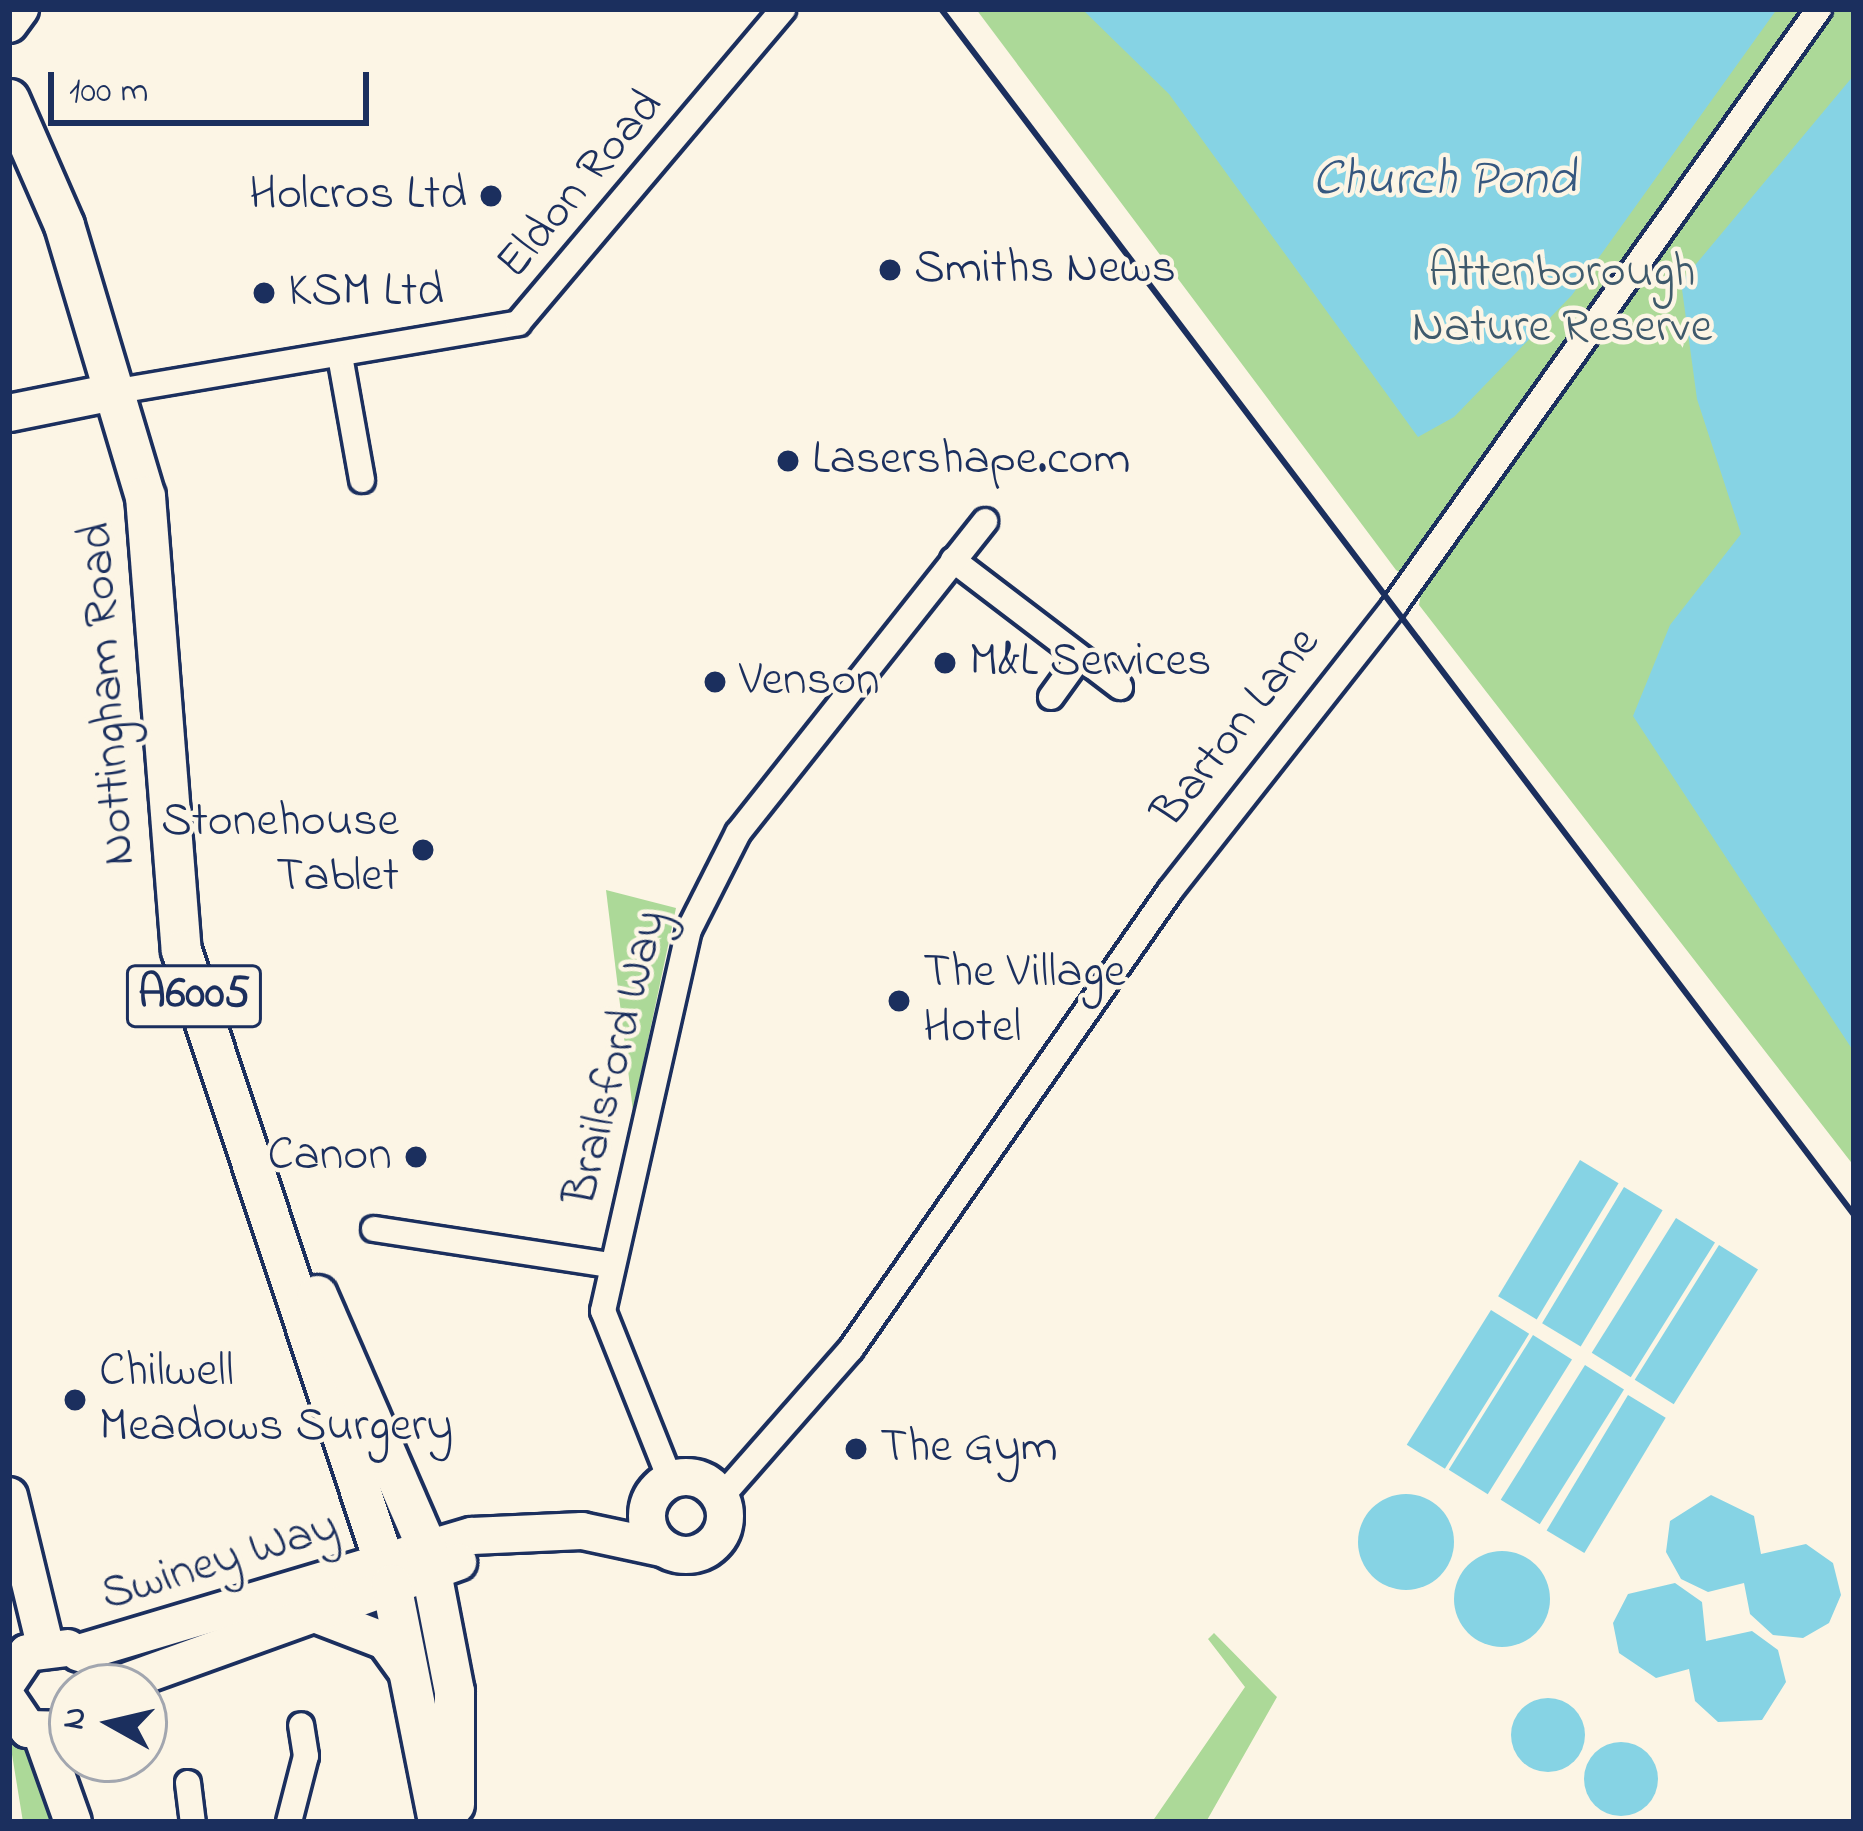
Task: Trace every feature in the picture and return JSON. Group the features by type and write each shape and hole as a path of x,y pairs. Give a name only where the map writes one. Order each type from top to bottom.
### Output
{"main road":[{"name":"Nottingham Road","path":"9,99 118,391 160,580 181,950 275,1216 387,1573 439,1822"},
{"name":"Nottingham Road","path":"275,1216 369,1395 429,1559 454,1690 452,1822"}],"street":[{"path":"9,24 20,9"},
{"name":"Eldon Road","path":"118,391 518,323 783,9"},
{"name":"Barton Lane","path":"429,1559 516,1535 582,1531 662,1548 710,1548 724,1529 722,1497 851,1349 1170,891 1394,606 1819,9"},
{"path":"340,356 362,480"},
{"path":"9,413 118,391"},
{"name":"Brailsford Way","path":"660,1489 613,1356 608,1265 698,902 738,833 985,520"},
{"path":"953,560 1120,687"},
{"path":"1051,697 1080,657"},
{"path":"374,1229 608,1265"},
{"path":"662,1548 660,1489 692,1476 722,1497"},
{"name":"Barton Lane","path":"582,1531 660,1489"},
{"path":"9,1496 62,1649 9,1680"},
{"name":"Swiney Way","path":"75,1663 62,1649 429,1559"},
{"name":"Swiney Way","path":"168,1666 312,1613 387,1573"},
{"name":"Swiney Way","path":"312,1613 385,1641 411,1677"},
{"path":"9,1704 48,1747"},
{"path":"290,1822 306,1756 301,1726"},
{"path":"306,1756 332,1759"},
{"path":"188,1783 193,1822"}],"green space":[{"name":"Attenborough Nature Reserve","path":"976,9 1854,9 1854,1166 1419,605 1422,588 1396,570"},
{"path":"606,890 676,908 633,1111"},
{"path":"1214,1633 1277,1697 1206,1822 1152,1822 1245,1687 1208,1639"},
{"path":"9,1736 29,1750 56,1822 23,1822"}],"water":[{"name":"Church Pond","path":"1082,9 1777,9 1572,295 1454,417 1418,437 1169,94"},
{"path":"1854,75 1854,1052 1633,716 1670,625 1741,534 1697,399 1681,282"},
{"path":"1580,1160 1619,1183 1537,1319 1498,1296"},
{"path":"1624,1187 1663,1210 1581,1346 1542,1323"},
{"path":"1676,1218 1715,1242 1631,1377 1592,1353"},
{"path":"1719,1245 1758,1269 1674,1404 1635,1380"},
{"path":"1491,1310 1529,1334 1445,1469 1407,1445"},
{"path":"1533,1335 1572,1359 1488,1494 1449,1470"},
{"path":"1585,1365 1624,1389 1540,1524 1501,1500"},
{"path":"1628,1395 1666,1418 1584,1553 1547,1530"},
{"path":"1406,1494 1424,1497 1440,1508 1451,1524 1451,1560 1440,1576 1424,1587 1406,1590 1388,1587 1372,1576 1361,1560 1358,1542 1361,1524 1372,1508 1388,1497"},
{"path":"1711,1495 1754,1516 1761,1554 1806,1544 1833,1563 1841,1595 1829,1623 1803,1638 1773,1635 1750,1614 1744,1583 1708,1592 1681,1579 1666,1552 1670,1521"},
{"path":"1502,1551 1520,1554 1536,1565 1547,1581 1547,1617 1536,1633 1520,1644 1502,1647 1484,1644 1468,1633 1457,1617 1454,1599 1457,1581 1468,1565 1484,1554"},
{"path":"1675,1583 1702,1602 1706,1641 1752,1631 1778,1650 1786,1682 1762,1720 1718,1722 1695,1701 1689,1669 1656,1678 1619,1653 1613,1623 1628,1594"},
{"path":"1548,1698 1574,1709 1585,1735 1574,1761 1548,1772 1522,1761 1511,1735 1522,1709"},
{"path":"1621,1742 1647,1753 1658,1779 1647,1805 1621,1816 1595,1805 1584,1779 1595,1753"}],"railway":[{"path":"941,9 1854,1215"}],"place":[{"name":"Holcros Ltd","path":"491,196"},
{"name":"Smiths News","path":"890,270"},
{"name":"KSM Ltd","path":"264,293"},
{"name":"Lasershape.com","path":"788,461"},
{"name":"M&L Services","path":"945,663"},
{"name":"Venson","path":"715,682"},
{"name":"Stonehouse Tablet","path":"423,850"},
{"name":"The Village Hotel","path":"899,1001"},
{"name":"Canon","path":"416,1157"},
{"name":"Chilwell Meadows Surgery","path":"75,1400"},
{"name":"The Gym","path":"856,1449"}]}
